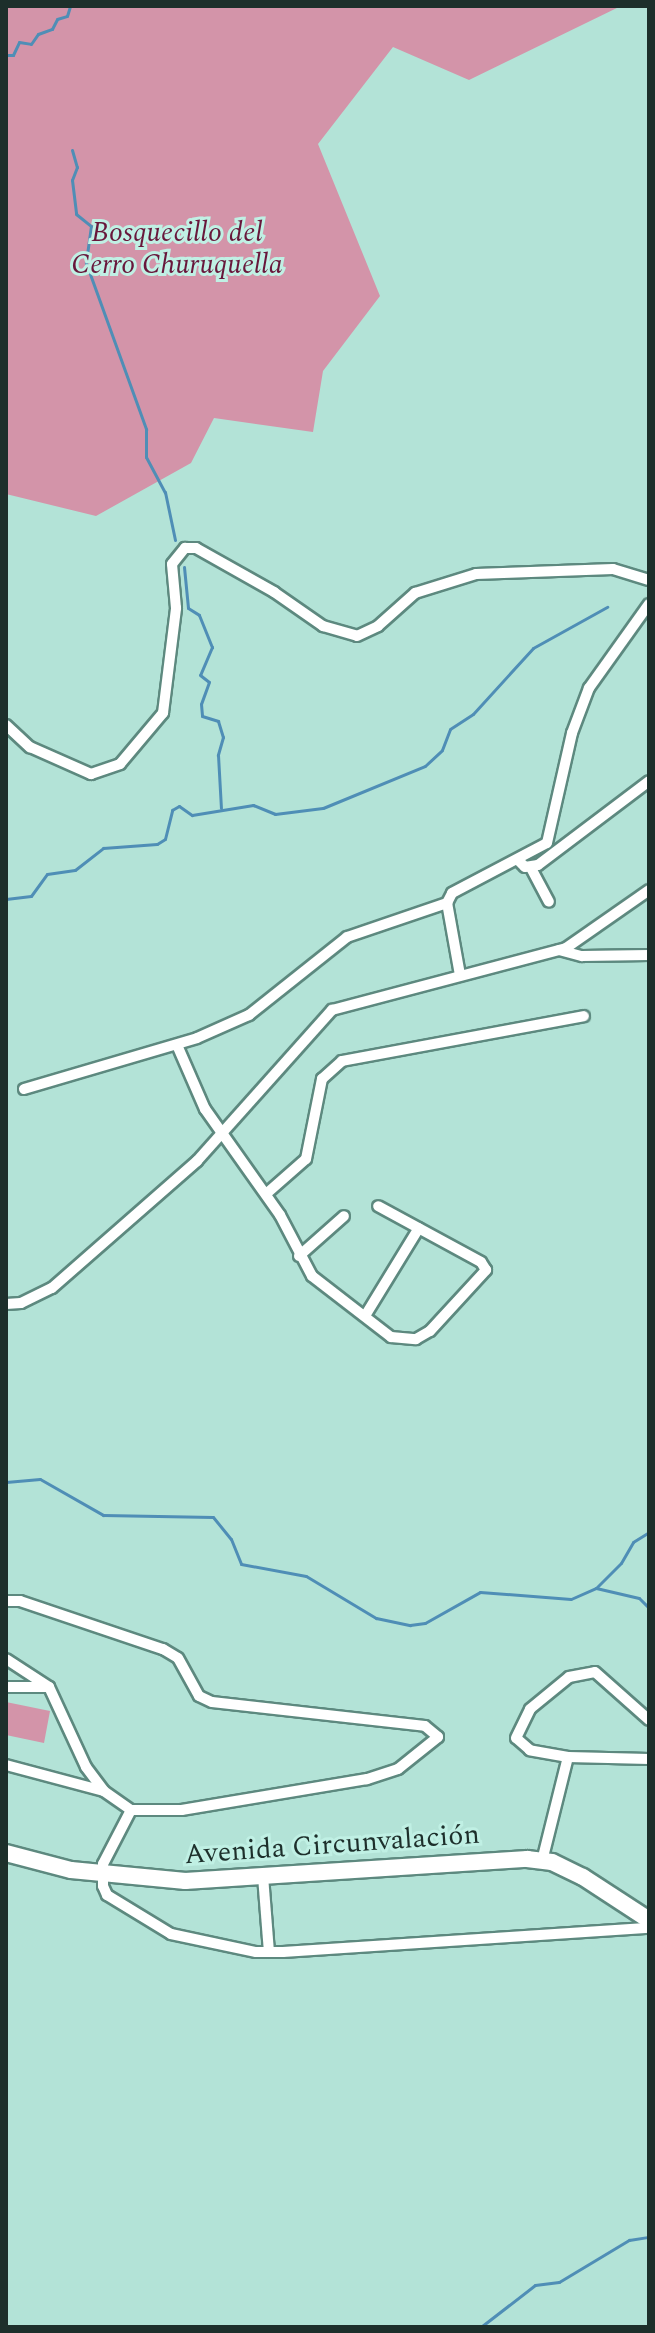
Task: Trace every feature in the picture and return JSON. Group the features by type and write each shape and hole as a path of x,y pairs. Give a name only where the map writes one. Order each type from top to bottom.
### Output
{"main road":[{"name":"Avenida Circunvalación","path":"6,1842 103,1869 185,1871 481,1850 544,1856 588,1867 649,1907"},
{"name":"Avenida Circunvalación","path":"6,1853 185,1881 544,1856 649,1920"}],"street":[{"path":"6,725 30,747 91,774 120,764 163,713 176,608 172,564 185,548 196,548 274,592 323,626 357,636 378,626 415,593 476,574 613,569 649,580"},
{"path":"460,975 447,903 452,893 519,861 547,843 572,733 589,688 649,604"},
{"path":"531,868 586,833 649,781"},
{"path":"519,861 531,868 549,902"},
{"path":"6,1304 21,1303 52,1288 222,1134 309,1030 332,1010 559,950 581,940 649,890"},
{"path":"24,1089 177,1045 249,1015 347,937 447,903"},
{"path":"559,950 582,956 649,955"},
{"path":"266,1194 306,1159 322,1079 342,1061 584,1016"},
{"path":"177,1045 222,1134 266,1194 312,1276 391,1337 416,1339 485,1276 481,1262 378,1206"},
{"path":"299,1256 344,1216"},
{"path":"365,1316 419,1228"},
{"path":"6,1601 20,1601 163,1649 178,1658 199,1696 212,1702 425,1726 438,1737 398,1769 375,1778 182,1810 131,1810 104,1791 86,1767 49,1687 6,1659"},
{"path":"649,1720 595,1672 569,1677 530,1709 516,1738 530,1750 568,1757 649,1759"},
{"path":"6,1687 49,1687"},
{"path":"544,1856 568,1757"},
{"path":"6,1765 104,1791"},
{"path":"131,1810 103,1869 107,1895 171,1934 269,1952 649,1928"},
{"path":"263,1876 269,1952"}],"green space":[{"name":"Bosquecillo del Cerro Churuquella","path":"6,6 621,6 469,80 393,47 318,144 380,296 323,371 313,432 214,418 191,463 96,516 6,494"},
{"path":"6,1702 50,1711 44,1743 6,1735"}],"waterway":[{"path":"6,55 13,55 19,42 31,44 38,34 52,29 57,19 67,16 70,6"},
{"path":"72,150 77,167 72,180 76,214 91,226 86,263 146,429 146,457 165,492 175,540"},
{"path":"184,567 188,608 199,615 212,647 200,675 209,682 201,704 202,716 218,721 223,737 218,755 221,808"},
{"path":"6,899 31,896 47,874 75,870 103,848 157,844 165,839 172,810 179,806 192,815 253,805 275,814 323,808 425,766 442,750 450,729 473,714 533,648 607,607"},
{"path":"6,1482 40,1479 103,1515 213,1517 231,1539 241,1564 306,1576 376,1618 410,1625 425,1623 480,1592 571,1599 596,1588 621,1563 633,1542 649,1532"},
{"path":"596,1588 639,1598 649,1608"},
{"path":"462,2327 482,2326 535,2285 559,2282 629,2240 649,2237"}]}
